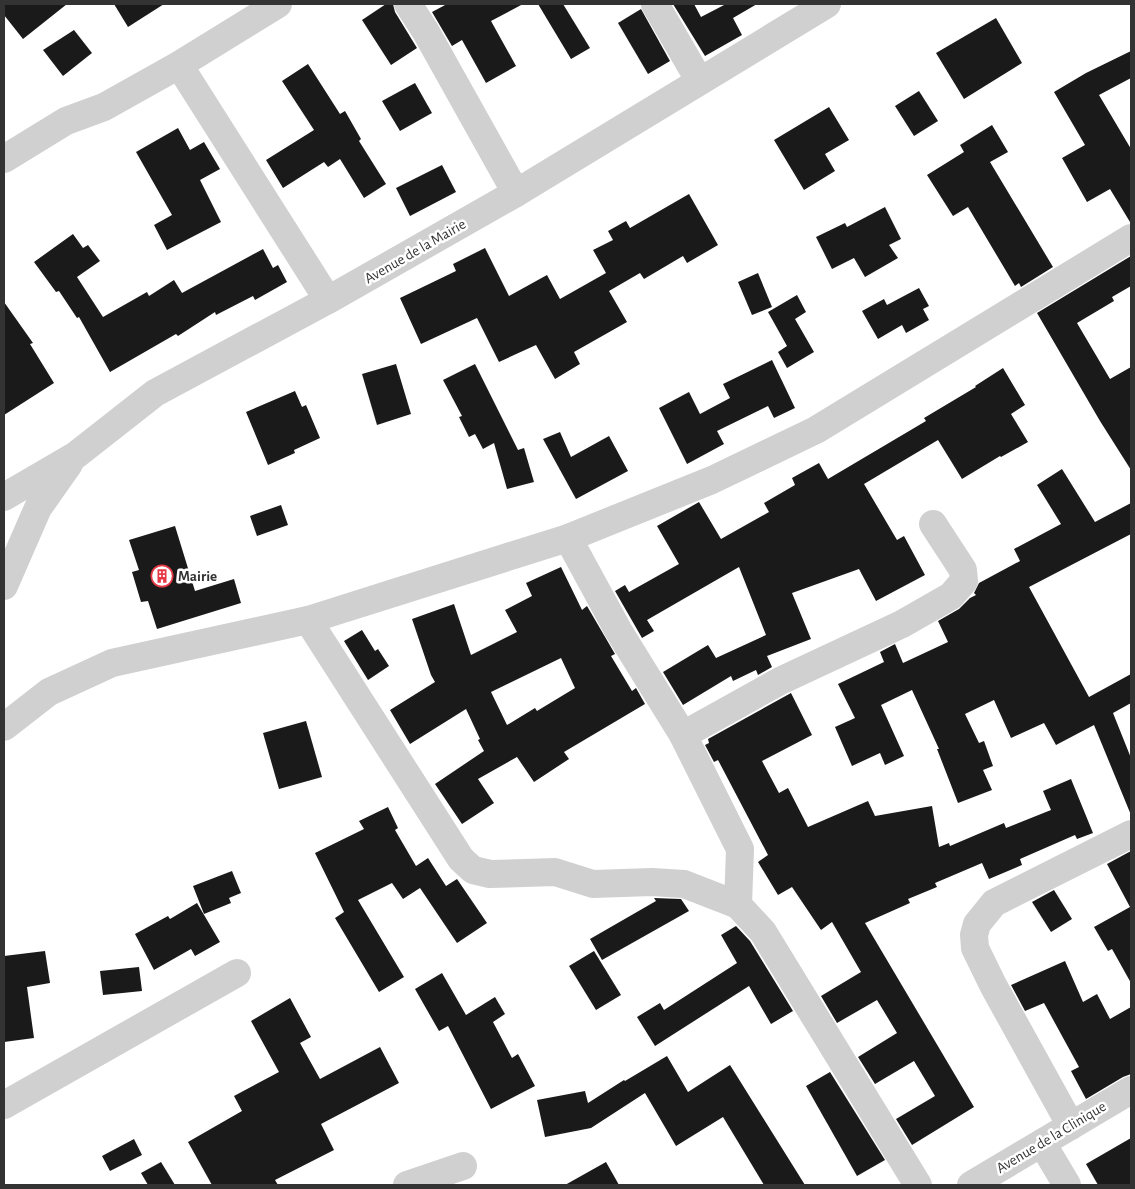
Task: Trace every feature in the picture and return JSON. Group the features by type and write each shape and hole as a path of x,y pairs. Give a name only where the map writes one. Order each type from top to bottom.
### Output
{"street":[{"path":"4,159 66,121 104,106 179,65 278,4"},
{"path":"408,4 426,32 516,193"},
{"path":"655,4 699,80"},
{"name":"Avenue de la Mairie","path":"4,497 76,455 155,393 328,300 516,193 699,80 827,4"},
{"path":"179,65 328,300"},
{"path":"4,727 49,692 112,663 308,620 568,538 712,480 816,430 1131,238"},
{"path":"4,586 38,508 76,455"},
{"path":"683,735 780,681 902,624 950,596 964,581 963,570 932,524"},
{"path":"568,538 618,630 683,735 740,849 738,905"},
{"path":"308,620 461,859 473,870 490,874 555,872 593,884 652,882 684,884 738,905 763,932 918,1185"},
{"path":"1071,1126 989,978 975,948 974,934 977,924 994,903 1131,834"},
{"path":"4,1105 236,973"},
{"name":"Avenue de la Clinique","path":"971,1185 1131,1090"},
{"path":"1042,1143 1067,1185"},
{"path":"407,1185 463,1166"}],"building":[{"path":"4,4 67,4 23,39 4,15"},
{"path":"114,4 164,4 128,27"},
{"path":"386,4 393,4 395,12 417,48 391,65 362,20"},
{"path":"447,4 523,4 491,21 516,66 486,83 462,40 452,46 432,12"},
{"path":"538,4 563,4 590,48 571,59"},
{"path":"673,4 694,4 701,17 726,4 757,4 733,18 742,35 705,56"},
{"path":"641,9 670,61 648,74 618,23"},
{"path":"996,18 1022,63 964,99 936,53"},
{"path":"74,30 92,53 63,76 43,50"},
{"path":"1131,51 1131,78 1099,95 1131,149 1130,222 1110,189 1087,202 1062,158 1085,145 1054,92 1086,73"},
{"path":"308,64 340,114 345,111 361,139 359,141 386,184 364,198 340,159 328,167 324,162 283,188 266,160 314,130 282,81"},
{"path":"415,83 432,113 400,131 382,101"},
{"path":"919,91 938,121 914,136 895,106"},
{"path":"829,107 849,140 825,154 835,171 804,190 774,140"},
{"path":"992,125 1008,152 990,162 1053,267 1021,287 1019,283 1015,286 968,207 953,216 927,175 964,152 960,145"},
{"path":"178,128 190,150 204,142 220,169 200,180 221,222 167,250 154,225 172,215 136,152"},
{"path":"442,165 456,192 410,216 396,188"},
{"path":"689,194 718,245 687,263 683,256 644,279 640,273 609,291 627,322 574,352 580,364 555,379 536,345 499,362 477,318 421,344 400,298 456,271 453,264 485,248 509,296 547,275 560,299 606,273 593,250 613,240 608,231 626,221 630,228"},
{"path":"885,207 901,239 889,245 898,258 865,277 854,258 832,269 816,237 845,223 847,227"},
{"path":"73,234 83,248 88,245 100,261 77,277 103,317 147,292 149,296 174,280 182,293 263,249 273,268 278,265 287,282 255,300 253,296 216,315 215,312 178,336 176,334 110,372 79,317 77,318 59,291 56,292 34,262"},
{"path":"1131,256 1131,286 1112,297 1114,301 1077,323 1110,379 1131,367 1131,470 1037,313"},
{"path":"758,273 772,307 752,315 738,282"},
{"path":"919,288 929,306 923,309 929,320 906,333 902,325 878,339 862,311 884,299 887,305"},
{"path":"797,295 806,312 795,319 814,352 787,368 778,352 787,346 768,312"},
{"path":"4,302 33,343 30,344 54,383 4,415"},
{"path":"772,360 795,408 774,418 768,406 717,431 724,444 687,464 659,408 689,392 700,414 730,398 723,384"},
{"path":"396,364 411,414 377,425 362,374"},
{"path":"475,364 518,450 524,448 534,482 507,489 494,443 483,449 475,434 469,437 459,417 462,416 443,380"},
{"path":"1003,368 1025,405 1011,414 1028,442 962,479 938,440 864,484 897,540 904,536 925,575 876,601 859,569 792,593 811,639 767,656 772,667 758,675 756,670 733,681 731,676 683,705 663,672 708,645 716,658 766,635 739,567 647,620 654,631 642,638 615,591 625,585 629,592 679,564 657,526 699,502 721,539 769,512 764,503 795,485 792,478 819,463 828,479 926,421 924,418 976,387"},
{"path":"295,391 302,407 306,405 320,438 294,450 295,453 268,465 246,412"},
{"path":"560,432 571,457 609,436 628,471 576,499 543,439"},
{"path":"1062,469 1095,522 1131,503 1131,534 1029,587 1089,697 1131,674 1131,703 1113,713 1131,758 1131,815 1094,725 1056,745 1044,723 1011,738 994,700 965,714 979,743 984,741 993,766 983,770 992,790 958,803 937,749 939,749 912,690 881,705 904,756 885,765 880,753 852,766 835,727 855,718 838,684 884,662 880,652 895,644 903,663 948,642 938,621 959,609 976,595 974,593 979,583 1020,561 1014,549 1061,524 1037,485"},
{"path":"281,505 288,525 257,536 250,516"},
{"name":"Mairie","path":"175,526 195,591 234,579 241,603 157,629 148,601 141,602 132,572 139,570 129,540"},
{"path":"561,567 582,610 587,606 615,654 611,656 632,691 636,688 645,704 564,752 569,759 534,782 517,757 478,779 494,803 462,824 435,784 484,751 466,709 410,744 390,710 435,682 412,619 454,604 471,655 517,632 505,610 532,596 526,583","holes":["561,658 575,688 537,711 535,708 507,725 491,692"]},
{"path":"362,630 375,651 378,649 389,666 368,680 344,641"},
{"path":"791,693 812,735 762,761 779,793 788,788 808,827 868,801 875,816 932,806 939,847 949,843 950,846 1004,823 1006,828 1051,810 1043,791 1071,779 1093,833 1077,839 1075,835 1020,859 1022,865 989,879 982,863 935,883 937,887 908,899 910,903 865,923 974,1107 912,1145 896,1119 935,1096 914,1061 875,1084 858,1057 897,1033 877,1000 837,1023 821,996 861,972 832,922 821,930 792,887 778,895 758,862 768,855 718,760 714,762 705,745 709,743 708,739"},
{"path":"306,721 322,777 279,789 263,733"},
{"path":"388,807 398,828 395,830 416,866 428,858 446,886 457,879 487,923 457,943 420,888 403,899 392,883 358,900 404,977 379,992 335,918 344,912 315,853 364,829 359,821"},
{"path":"1131,851 1131,983 1112,949 1108,951 1094,927 1130,907 1107,864"},
{"path":"232,871 241,893 229,898 231,903 204,914 193,886"},
{"path":"1054,890 1072,919 1051,932 1032,902"},
{"path":"654,898 681,899 689,911 602,960 590,939 656,901"},
{"path":"197,903 220,942 195,956 191,949 154,970 135,934 168,916 170,919"},
{"path":"736,926 750,941 793,1011 771,1024 749,986 655,1046 637,1017 660,1003 664,1010 737,963 721,935"},
{"path":"45,951 50,983 27,987 34,1038 4,1042 4,956"},
{"path":"594,951 621,995 596,1010 569,966"},
{"path":"1065,961 1083,1002 1097,994 1110,1019 1131,1007 1131,1074 1086,1099 1071,1071 1079,1067 1044,1003 1025,1011 1011,985"},
{"path":"139,967 142,991 103,995 100,971"},
{"path":"442,973 466,1015 495,997 505,1014 493,1022 512,1058 518,1054 535,1086 491,1109 448,1026 439,1031 415,989"},
{"path":"290,998 311,1037 300,1043 320,1079 380,1047 399,1083 321,1124 334,1150 275,1180 278,1185 212,1185 188,1142 242,1111 234,1096 279,1072 251,1021"},
{"path":"667,1056 688,1092 730,1065 805,1185 764,1185 723,1117 676,1146 645,1093 591,1128 545,1137 537,1100 585,1091 588,1103"},
{"path":"830,1072 885,1160 857,1176 806,1086"},
{"path":"1131,1138 1131,1185 1098,1185 1086,1164"},
{"path":"134,1139 142,1155 110,1171 102,1156"},
{"path":"161,1162 175,1185 148,1185 141,1173"},
{"path":"606,1162 619,1185 565,1185"}],"place":[{"name":"Mairie","path":"162,576"}]}
